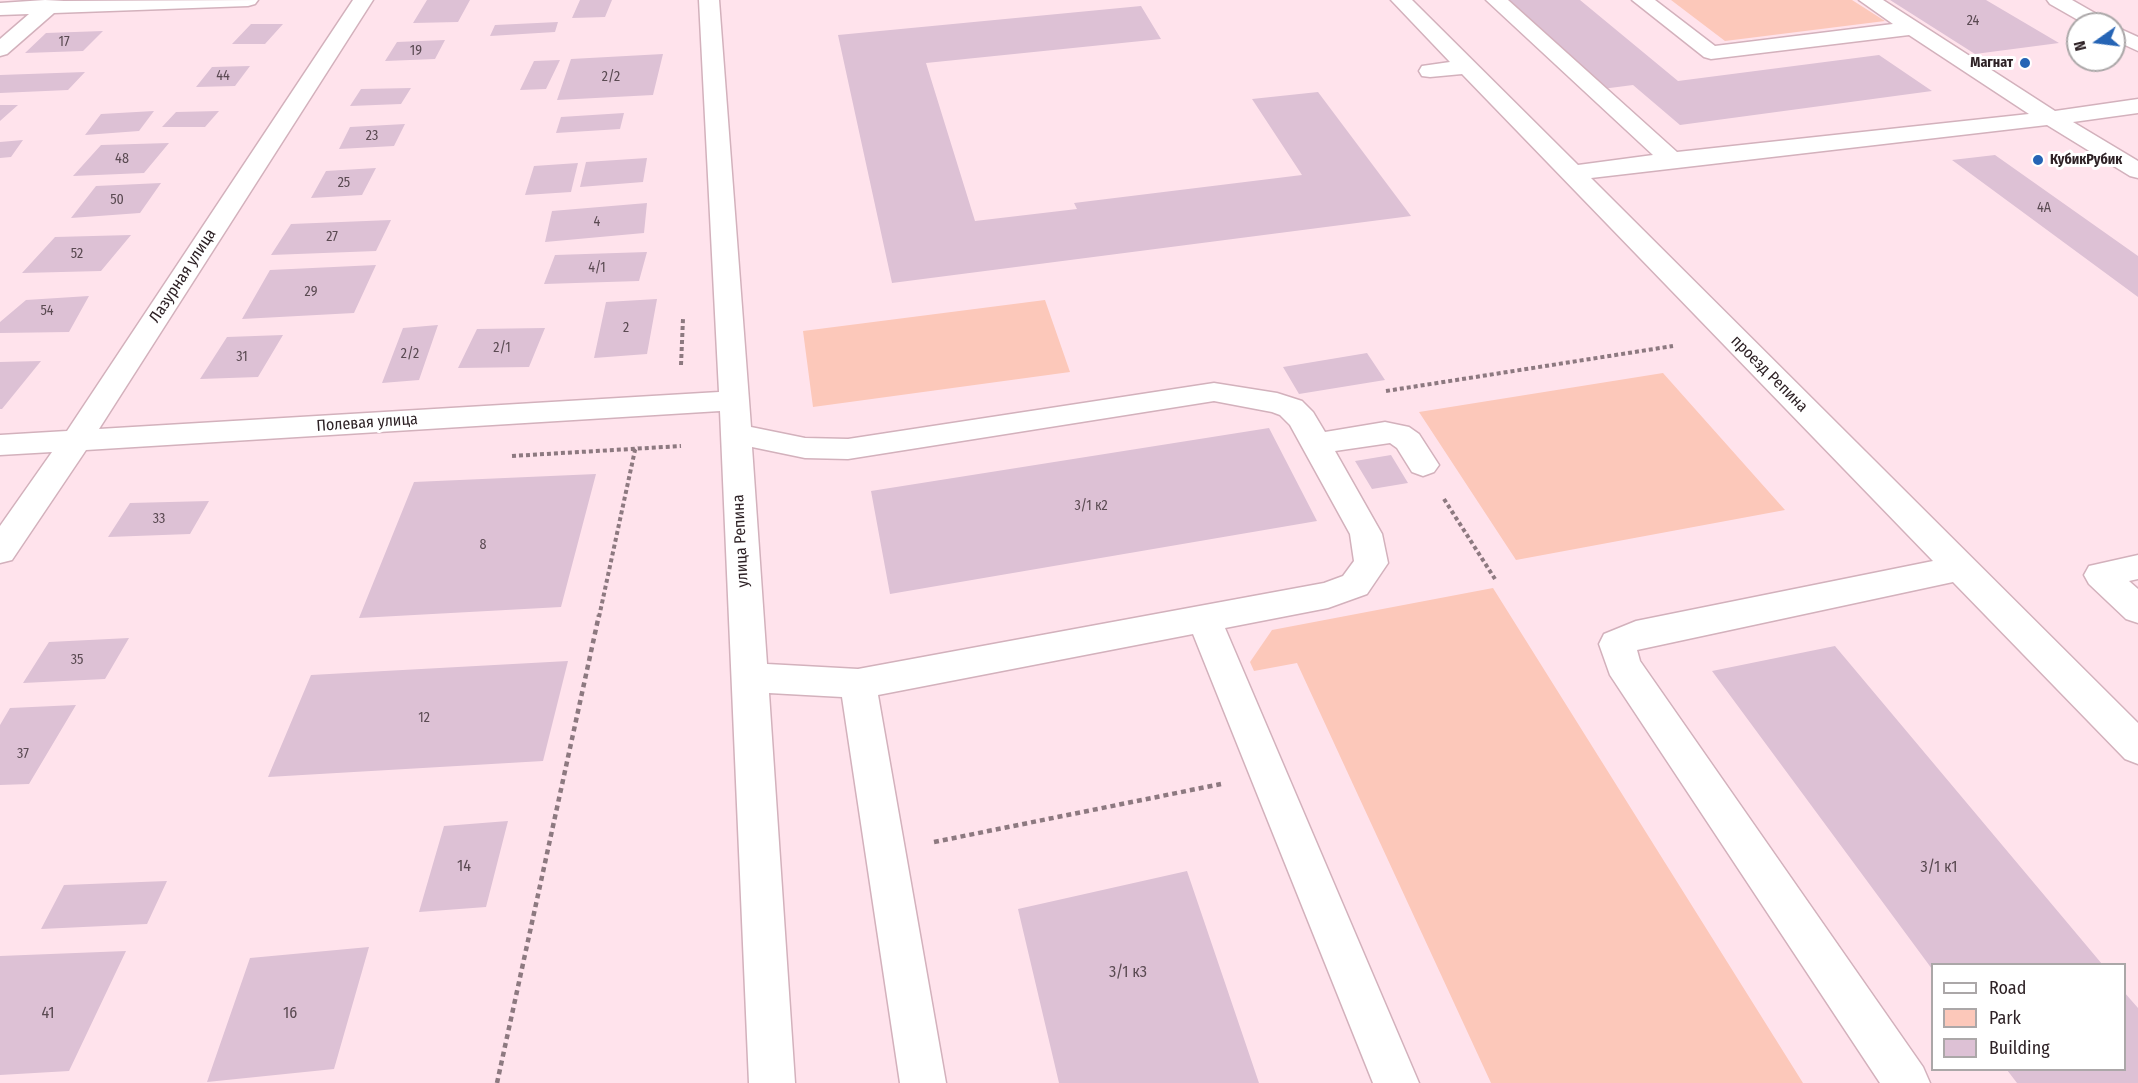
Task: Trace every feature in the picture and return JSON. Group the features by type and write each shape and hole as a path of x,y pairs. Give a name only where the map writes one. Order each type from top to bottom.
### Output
{"street":[{"path":"0,9 53,4 248,0"},
{"name":"Лазурная улица","path":"0,550 76,441 363,0"},
{"name":"улица Репина","path":"709,0 772,1083"},
{"name":"проезд Репина","path":"1401,0 2138,748"},
{"path":"1496,0 1672,159"},
{"path":"1642,0 1711,53 1913,28"},
{"path":"1869,0 2051,118 2138,171"},
{"path":"2057,0 2078,12"},
{"path":"0,50 53,4"},
{"path":"1430,71 1467,67"},
{"path":"1572,173 1672,159 2051,118 2138,106"},
{"name":"Полевая улица","path":"0,445 679,403 734,418 805,448 848,449 1214,392 1277,403 1290,408 1302,419 1366,534 1371,563 1355,585 1328,596 858,684 749,678"},
{"path":"1316,444 1385,432 1398,434 1408,441 1423,465"},
{"path":"2138,567 2101,575 2138,610"},
{"path":"1907,1083 1623,665 1617,644 1636,635 1961,568"},
{"path":"1204,619 1396,1083"},
{"path":"858,684 923,1083"}],"path":[{"path":"497,1083 635,450 679,403 684,308"},
{"path":"1379,392 1673,346"},
{"path":"1423,465 1495,579"},
{"path":"885,852 1269,775"}],"green space":[{"path":"1671,0 1852,0 1885,21 1725,41"},
{"path":"1045,300 1070,372 813,407 803,331"},
{"path":"1663,373 1785,510 1516,560 1419,412"},
{"path":"1493,588 1803,1083 1491,1083 1297,663 1254,671 1250,662 1272,630"}],"building":[{"path":"427,0 470,0 458,22 413,23"},
{"path":"580,0 612,0 605,17 572,18"},
{"path":"1503,0 1580,0 1678,81 1879,55 1932,91 1680,125 1633,85 1602,89"},
{"path":"1890,0 1986,0 2059,43 1975,54"},
{"path":"1141,6 1161,39 926,63 975,221 1077,209 1074,203 1302,175 1252,99 1318,92 1411,216 892,283 838,35"},
{"path":"558,22 555,32 490,36 495,25"},
{"path":"251,24 283,24 265,44 232,44"},
{"path":"103,31 83,51 25,53 46,33"},
{"path":"445,40 435,59 385,61 397,42"},
{"path":"663,54 653,95 557,100 571,59"},
{"path":"560,60 546,89 520,90 534,61"},
{"path":"250,66 235,86 196,87 212,67"},
{"path":"85,72 68,90 0,93 0,75"},
{"path":"411,88 401,104 350,106 361,89"},
{"path":"0,105 18,105 0,121"},
{"path":"154,111 139,131 85,135 101,114"},
{"path":"219,111 205,127 162,127 176,112"},
{"path":"624,113 620,129 556,133 561,117"},
{"path":"405,124 394,146 339,149 350,127"},
{"path":"23,140 11,157 0,158 0,142"},
{"path":"169,143 144,173 73,176 101,145"},
{"path":"1995,155 2138,256 2138,297 1952,160"},
{"path":"647,158 643,182 580,187 586,162"},
{"path":"578,163 571,192 525,195 534,166"},
{"path":"376,168 362,195 311,198 326,171"},
{"path":"161,183 140,213 71,218 96,186"},
{"path":"647,203 644,233 545,242 552,211"},
{"path":"391,220 376,251 271,255 291,224"},
{"path":"131,235 101,271 22,273 55,237"},
{"path":"647,252 639,281 544,284 555,255"},
{"path":"376,265 354,313 242,319 270,270"},
{"path":"89,296 69,332 0,333 0,322 26,300"},
{"path":"657,299 647,354 594,358 606,302"},
{"path":"438,325 419,380 382,383 403,328"},
{"path":"545,328 529,367 458,368 477,329"},
{"path":"283,335 258,377 200,379 227,337"},
{"path":"1367,353 1385,380 1299,394 1283,367"},
{"path":"41,361 2,409 0,409 0,362"},
{"path":"1269,428 1317,521 890,594 871,491"},
{"path":"1391,455 1408,483 1372,489 1355,461"},
{"path":"596,474 561,607 359,618 414,482"},
{"path":"209,501 190,534 108,537 130,503"},
{"path":"129,638 105,679 23,683 49,642"},
{"path":"1835,646 2101,963 1931,963 1931,968 1712,671"},
{"path":"568,661 543,761 268,777 311,675"},
{"path":"76,705 29,784 0,785 0,725 10,708"},
{"path":"508,821 486,907 419,912 444,826"},
{"path":"1187,871 1259,1083 1059,1083 1018,909"},
{"path":"167,881 147,924 41,929 64,885"},
{"path":"369,947 334,1069 207,1082 250,958"},
{"path":"126,951 69,1071 0,1075 0,956"},
{"path":"2126,994 2138,1008 2138,1083 2017,1083 2008,1071 2126,1071"}],"place":[{"name":"Магнат","path":"2025,63"},
{"name":"КубикРубик","path":"2038,160"}]}
